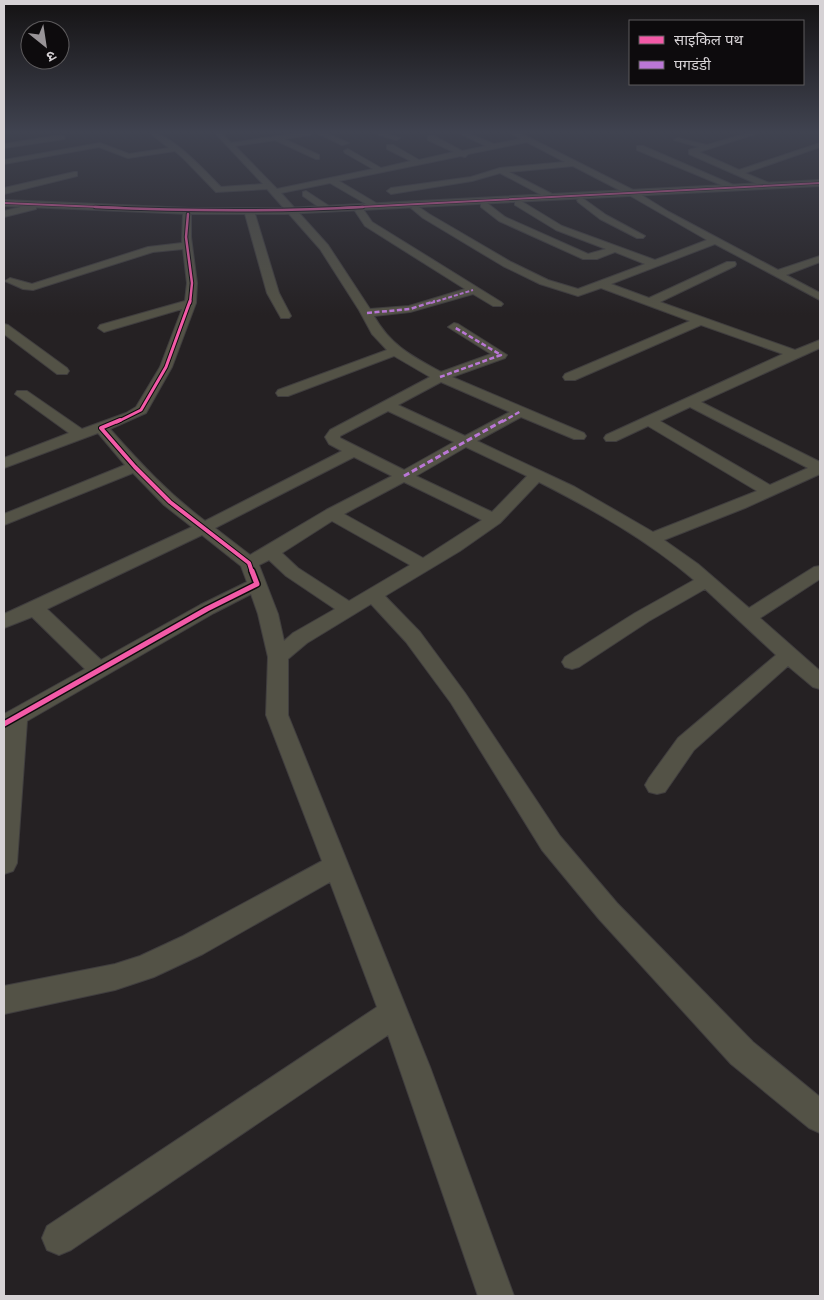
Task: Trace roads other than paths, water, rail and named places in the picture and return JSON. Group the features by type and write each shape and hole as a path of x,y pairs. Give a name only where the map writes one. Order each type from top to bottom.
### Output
{"street":[{"path":"276,194 324,247 367,313 378,334 395,351 440,377 579,436"},
{"path":"306,194 326,208"},
{"path":"354,194 373,205"},
{"path":"545,194 551,197"},
{"path":"4,204 190,211 360,211 581,200 651,194"},
{"path":"4,204 188,214 250,214 373,205 670,194"},
{"path":"635,195 820,297"},
{"path":"581,200 603,217 640,236"},
{"path":"518,203 559,228 656,264"},
{"path":"484,205 502,219 587,257 597,256 614,249"},
{"path":"4,214 32,207"},
{"path":"416,208 426,216 507,264 544,282 578,293 717,240"},
{"path":"360,211 368,224 496,304"},
{"path":"4,463 101,428 141,410 166,367 190,303 192,283 188,245 188,214"},
{"path":"250,214 273,293 285,316"},
{"path":"6,280 27,287 33,287 152,249 188,245"},
{"path":"778,274 820,259"},
{"path":"650,302 731,264"},
{"path":"602,285 794,354"},
{"path":"367,313 410,309 473,290"},
{"path":"104,328 190,303"},
{"path":"570,378 700,320"},
{"path":"454,327 501,355 440,377 335,433 332,437 334,441 353,451 494,519"},
{"path":"4,328 62,371"},
{"path":"611,438 691,402 768,364 820,344"},
{"path":"283,393 395,351"},
{"path":"22,394 80,434"},
{"path":"691,402 820,468"},
{"path":"387,405 579,497 672,553 748,617 787,656 820,682"},
{"path":"4,863 10,720 207,609 253,573 270,552 332,514 522,411"},
{"path":"650,421 769,491"},
{"path":"101,428 134,467 170,502 203,528 253,573 268,614 278,656 277,715 394,1013 496,1296"},
{"path":"4,622 203,528 353,451"},
{"path":"4,520 134,467"},
{"path":"650,539 739,505 820,468"},
{"path":"278,656 300,638 423,565 494,519 536,476"},
{"path":"332,514 423,565"},
{"path":"270,552 292,572 348,609"},
{"path":"748,617 820,570"},
{"path":"572,662 706,581"},
{"path":"373,594 413,637 458,698 551,842 608,911 742,1053 820,1117"},
{"path":"33,607 99,670"},
{"path":"657,786 686,744 787,656"},
{"path":"4,1000 114,977 144,968 193,945 335,866"},
{"path":"59,1238 394,1013"}]}
